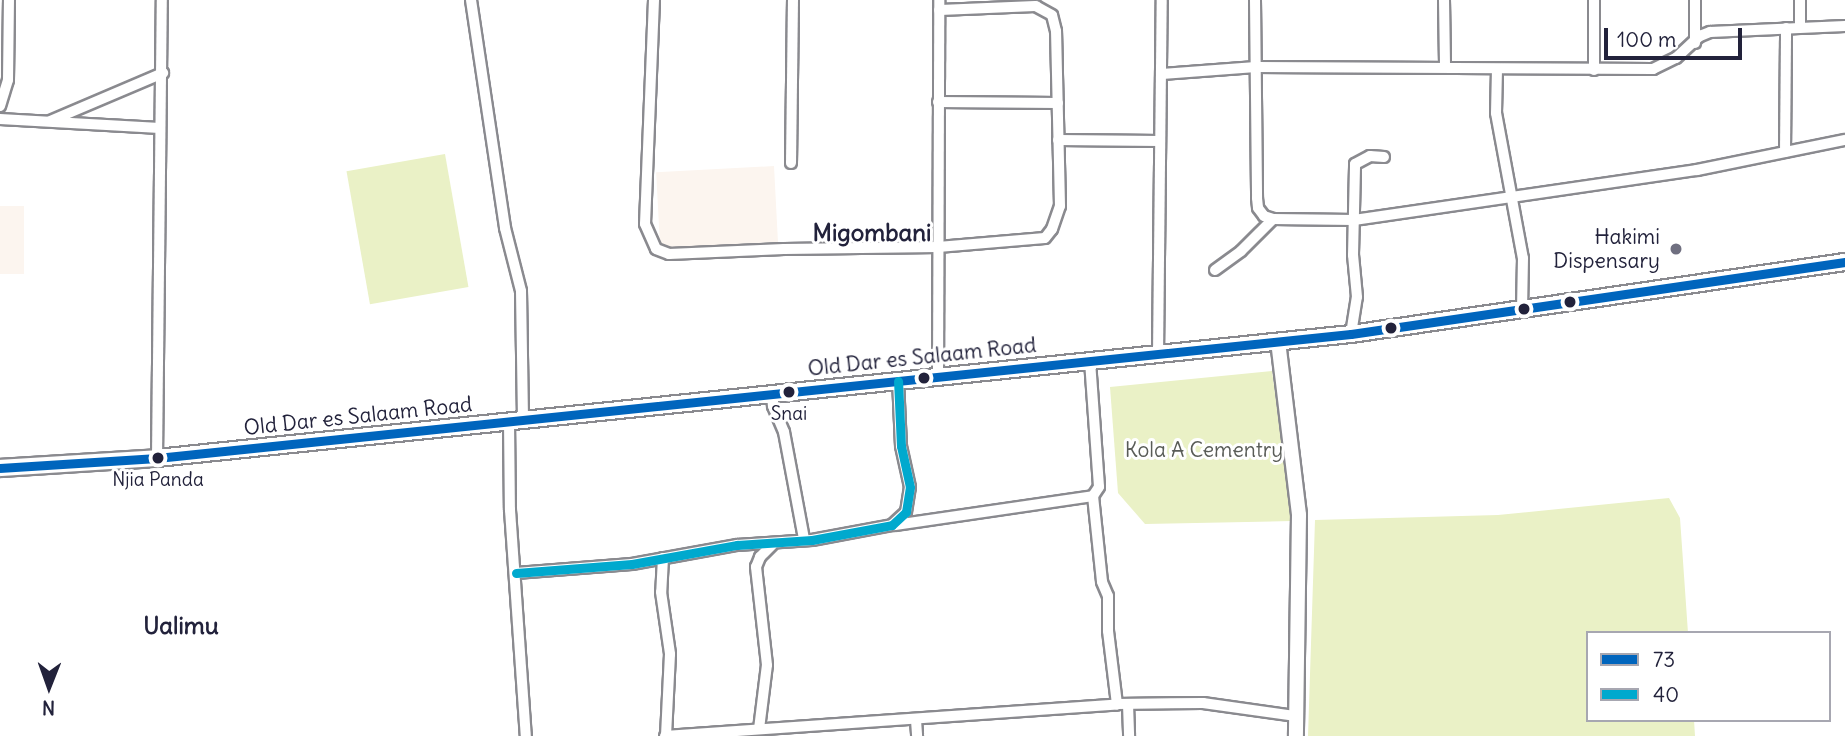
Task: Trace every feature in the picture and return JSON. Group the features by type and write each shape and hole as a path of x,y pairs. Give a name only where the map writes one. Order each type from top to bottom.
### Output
{"main road":[{"name":"Old Dar es Salaam Road","path":"0,468 157,458 1351,334 1845,262"}],"street":[{"path":"0,106 8,80 9,0"},
{"path":"157,458 162,0"},
{"path":"471,0 505,228 521,291 516,421 509,483 526,736"},
{"path":"654,0 645,224 656,249 669,254 784,248 937,247 1045,238 1052,229 1060,206 1056,31 1052,15 1030,6 939,5 937,247 938,376"},
{"path":"791,163 793,0"},
{"path":"1158,354 1162,0"},
{"path":"1255,0 1257,198 1258,208 1264,216 1273,219 1354,220 1697,170 1845,140"},
{"path":"1444,0 1445,66"},
{"path":"1594,0 1594,70"},
{"path":"1695,0 1695,44"},
{"path":"1800,0 1800,27"},
{"path":"1162,74 1256,67 1653,69 1666,65 1695,44 1700,36 1710,32 1845,26"},
{"path":"1785,152 1786,28"},
{"path":"1497,69 1496,113 1523,258 1522,308"},
{"path":"47,122 163,72"},
{"path":"938,102 1058,103"},
{"path":"0,119 160,128"},
{"path":"1058,140 1160,141"},
{"path":"1351,334 1357,297 1353,255 1354,164 1370,156 1384,158"},
{"path":"1215,270 1241,251 1273,219"},
{"path":"1278,341 1299,514 1296,736"},
{"path":"1090,360 1099,487 1093,496 1102,582 1108,596 1108,631 1129,736"},
{"path":"892,525 906,512 910,487 901,446 898,381"},
{"path":"772,393 773,406 784,432 804,539"},
{"path":"516,573 632,565 737,545 772,545 1093,496"},
{"path":"759,729 767,665 756,567 760,556 772,545"},
{"path":"663,558 661,592 670,654 665,736 727,734 759,729 1123,704 1211,704 1296,716"},
{"path":"916,720 917,736"}],"shaded area":[{"path":"774,166 778,242 660,248 656,172"},
{"path":"0,206 24,206 24,274 0,274"}],"green space":[{"path":"445,154 468,287 370,304 347,171"},
{"name":"Kola A Cementry","path":"1272,371 1292,521 1145,524 1118,493 1110,387"},
{"path":"1669,498 1680,518 1688,631 1586,631 1586,722 1694,722 1695,736 1308,736 1315,520 1498,515"}],"transit line":[{"name":"73","path":"0,468 157,458 1351,334 1845,262"},
{"name":"40","path":"516,573 632,564 737,545 812,540 892,525 906,512 910,487 901,446 898,381"}],"place":[{"name":"Hakimi Dispensary","path":"1676,249"},
{"name":"Snai","path":"789,392"},
{"name":"Njia Panda","path":"158,458"}],"district":[{"name":"Migombani","path":"872,233"},
{"name":"Ualimu","path":"181,626"}]}
